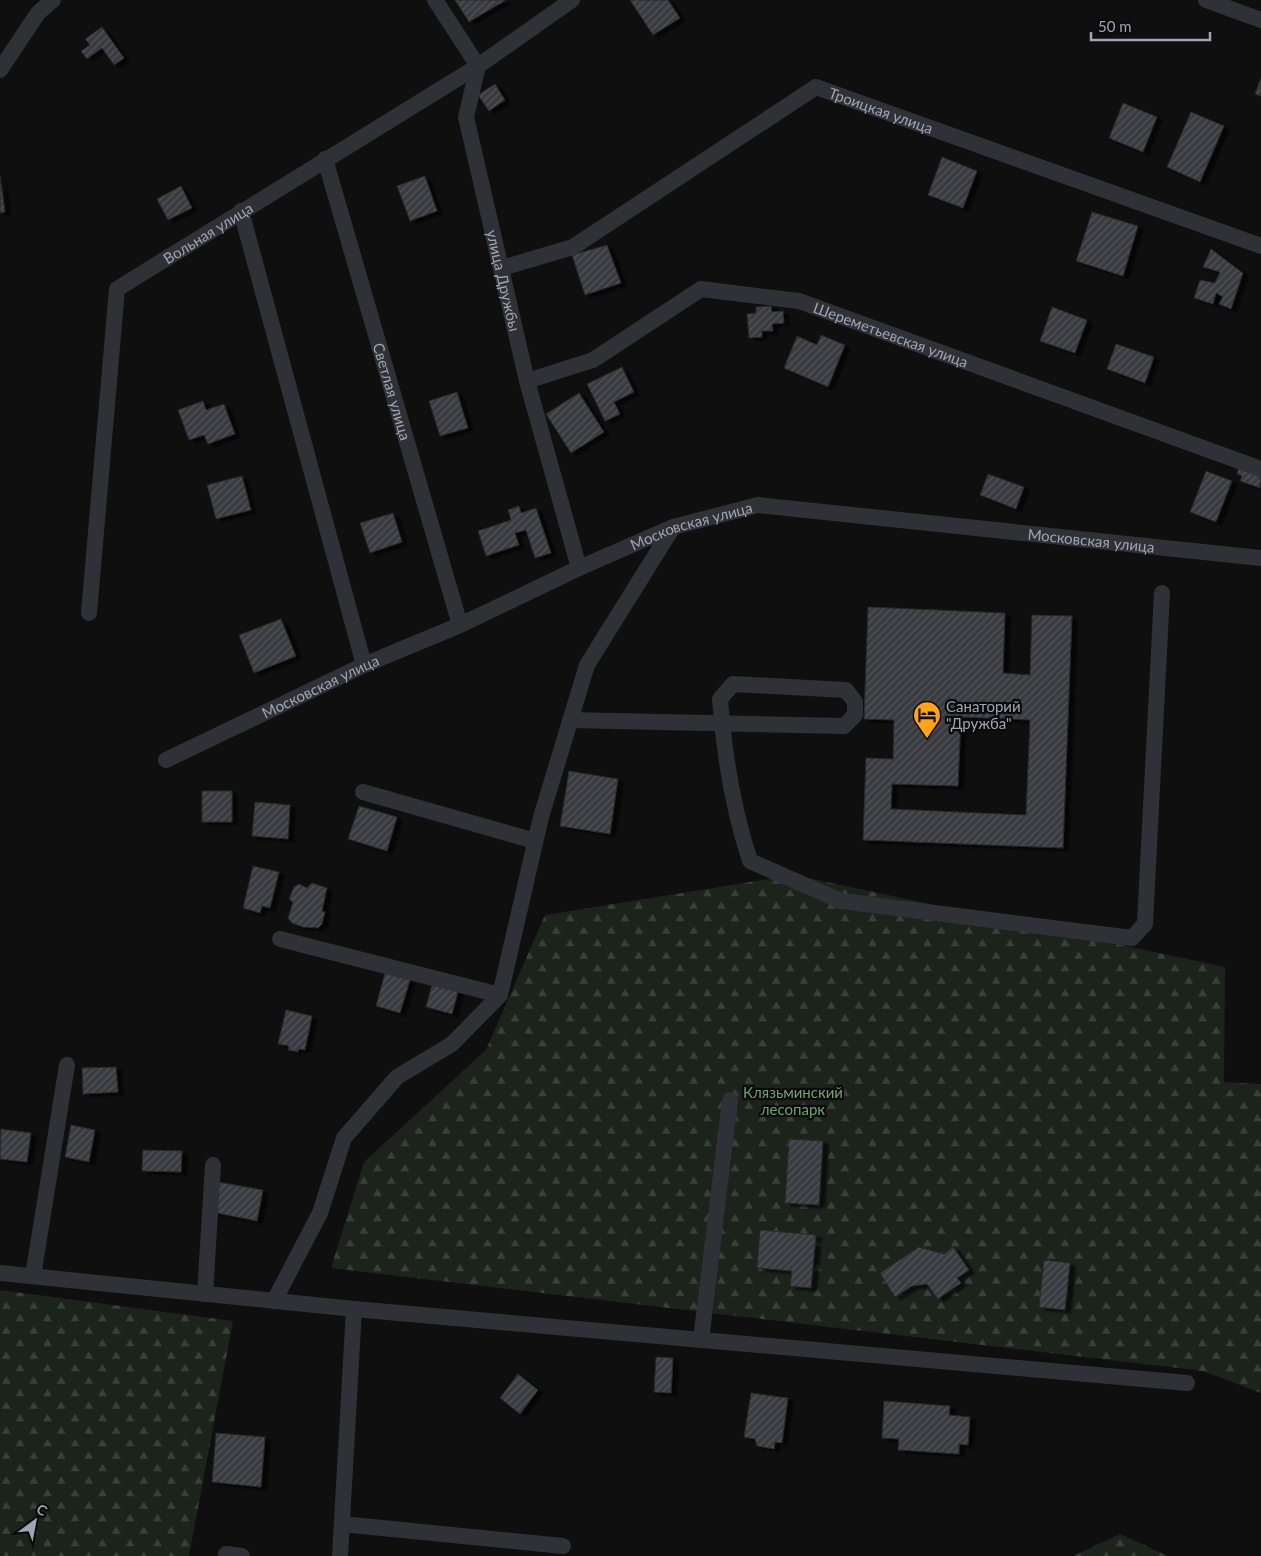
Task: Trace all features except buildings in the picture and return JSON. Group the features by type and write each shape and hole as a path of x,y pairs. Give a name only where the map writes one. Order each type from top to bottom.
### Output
{"street":[{"path":"0,70 38,13 53,0"},
{"path":"435,0 478,66"},
{"name":"Вольная улица","path":"89,613 117,289 478,66 572,0"},
{"path":"1206,0 1261,20"},
{"name":"улица Дружбы","path":"478,66 466,118 527,381 579,568"},
{"name":"Троицкая улица","path":"502,268 573,247 816,87 1261,246"},
{"name":"Светлая улица","path":"325,159 460,625"},
{"path":"241,211 364,666"},
{"name":"Шереметьевская улица","path":"527,381 593,360 701,289 799,301 1261,469"},
{"name":"Московская улица","path":"166,760 364,666 460,625 579,568 673,527 758,506 1261,558"},
{"path":"274,1301 320,1213 344,1138 397,1077 452,1044 500,995 535,842 587,665 673,527"},
{"path":"570,720 722,724 844,726 855,715 855,702 846,690 732,684 720,699 722,724 738,822 750,861 842,901 1132,938 1145,924 1162,593"},
{"path":"363,792 535,842"},
{"path":"280,939 500,995"},
{"path":"33,1276 67,1065"},
{"path":"702,1340 730,1100"},
{"path":"205,1294 213,1165"},
{"path":"0,1273 354,1310 1187,1383"},
{"path":"340,1556 354,1310"},
{"path":"342,1524 563,1546"}],"green space":[{"name":"Клязьминский лесопарк","path":"794,875 1225,967 1224,1082 1261,1084 1261,1393 1203,1371 331,1268 364,1162 486,1050 545,915"},
{"path":"0,1290 233,1321 189,1556 0,1556"},
{"path":"1120,1534 1168,1556 1073,1556"}],"place":[{"name":"Санаторий \"Дружба\"","path":"927,739"}]}
